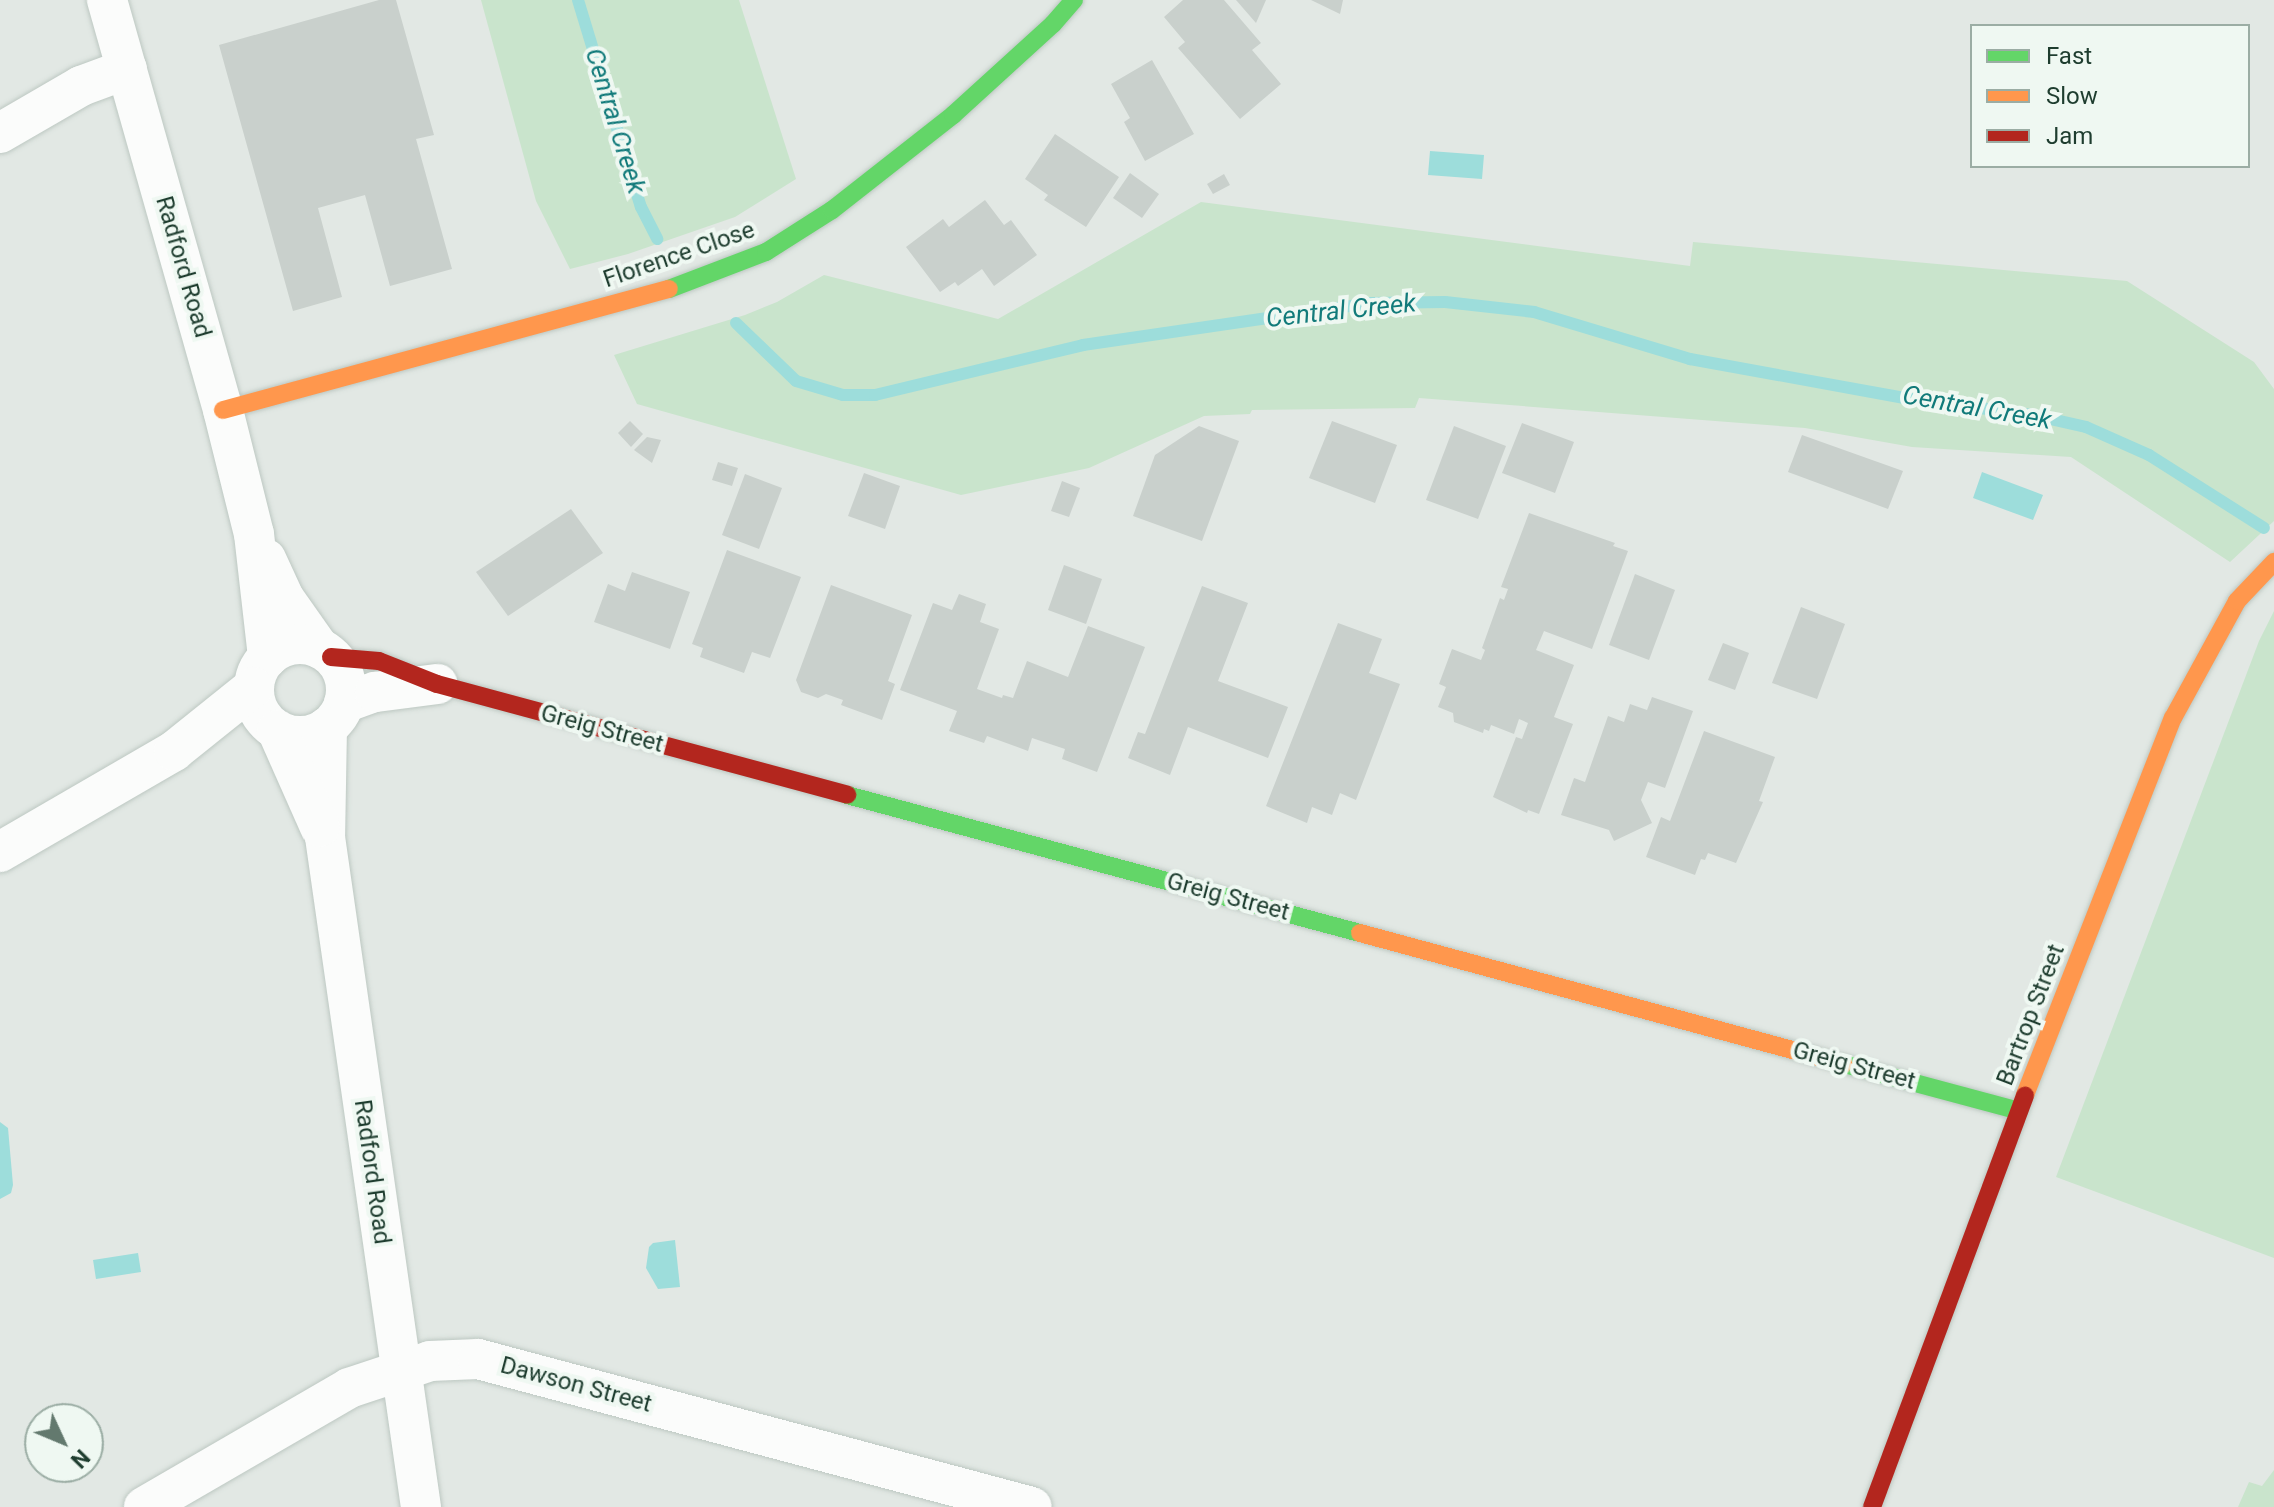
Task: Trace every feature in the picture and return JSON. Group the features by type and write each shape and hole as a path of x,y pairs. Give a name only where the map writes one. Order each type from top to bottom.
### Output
{"street":[{"name":"Radford Road","path":"107,0 223,410 254,534 266,698 325,837"},
{"name":"Florence Close","path":"223,410 660,292 766,252 832,210 953,115 1074,0"},
{"path":"0,133 81,86 127,69"},
{"name":"Radford Road","path":"254,534 284,598 325,653"},
{"name":"Bartrop Street","path":"1872,1507 2019,1111 2173,718 2237,601 2274,562"},
{"path":"0,852 266,698 293,645 325,653 343,678 335,715 302,736 266,698"},
{"name":"Greig Street","path":"325,653 379,661 437,684 2019,1111"},
{"name":"Greig Street","path":"335,715 375,692 437,684"},
{"name":"Radford Road","path":"335,715 325,837 421,1507"},
{"name":"Dawson Street","path":"144,1507 349,1388 430,1361 478,1359 1032,1507"}],"green space":[{"path":"481,0 739,0 796,179 735,217 628,254 570,269 536,201"},
{"path":"1201,202 1690,266 1693,242 2127,281 2254,362 2274,389 2274,521 2230,562 2071,457 1912,447 1805,428 1419,398 1415,408 1252,410 1250,414 1204,416 1089,468 961,495 637,404 614,355 745,315 777,302 824,275 998,319"},
{"path":"2274,611 2274,1258 2056,1177 2259,641"},
{"path":"2274,1470 2274,1507 2238,1507 2249,1482 2262,1486"}],"water":[{"path":"1430,151 1484,155 1482,179 1428,175"},
{"path":"1982,472 2043,495 2033,520 1973,498"},
{"path":"0,1122 8,1128 13,1185 11,1193 0,1199"},
{"path":"675,1240 680,1287 658,1289 646,1268 649,1247 653,1243"},
{"path":"138,1253 141,1272 96,1279 93,1260"}],"building":[{"path":"379,0 396,0 434,135 416,139 452,269 390,286 365,195 318,208 342,297 293,311 219,45"},
{"path":"1183,0 1224,0 1261,43 1252,50 1281,84 1240,119 1178,48 1185,42 1164,17"},
{"path":"1236,0 1266,0 1256,23"},
{"path":"1311,0 1343,0 1340,14"},
{"path":"1152,60 1194,134 1145,161 1124,122 1130,118 1111,84"},
{"path":"1055,134 1119,177 1086,227 1044,200 1048,195 1025,179"},
{"path":"1130,173 1159,194 1142,218 1113,198"},
{"path":"1224,174 1230,185 1213,194 1207,184"},
{"path":"985,200 1004,225 1011,220 1037,255 994,286 982,269 958,286 955,282 940,292 906,247 943,219 949,227"},
{"path":"630,421 643,434 631,447 618,433"},
{"path":"1332,421 1397,445 1375,503 1309,478"},
{"path":"1522,423 1574,442 1555,493 1502,473"},
{"path":"1199,426 1239,441 1202,541 1133,516 1155,455"},
{"path":"1454,426 1506,446 1478,519 1426,500"},
{"path":"1802,435 1903,471 1888,509 1788,472"},
{"path":"647,437 661,440 652,463 634,450"},
{"path":"718,462 738,468 732,486 712,480"},
{"path":"864,473 900,486 885,529 848,516"},
{"path":"745,474 782,488 759,549 722,535"},
{"path":"1062,481 1080,488 1069,517 1051,511"},
{"path":"571,509 603,553 508,616 476,572"},
{"path":"1529,513 1615,543 1613,546 1628,551 1592,649 1544,631 1536,650 1574,665 1554,717 1573,724 1539,814 1528,810 1527,813 1493,797 1516,737 1522,739 1528,723 1519,719 1514,734 1491,725 1489,731 1484,729 1483,733 1454,722 1453,713 1438,707 1446,687 1439,684 1452,649 1481,660 1485,650 1482,648 1500,598 1504,600 1508,589 1501,587"},
{"path":"727,550 801,577 770,658 752,652 744,673 700,657 703,648 692,644"},
{"path":"1064,565 1102,579 1086,624 1048,610"},
{"path":"632,572 690,592 670,649 594,622 608,584 625,591"},
{"path":"1635,574 1675,590 1649,660 1609,645"},
{"path":"831,585 912,615 888,681 895,684 882,720 841,705 843,700 826,694 818,698 801,692 796,680"},
{"path":"1202,586 1248,603 1218,681 1288,707 1268,758 1188,727 1170,775 1128,758 1138,732 1145,734"},
{"path":"959,594 986,604 980,622 999,629 977,689 1002,698 1003,695 1013,698 1027,661 1068,677 1088,626 1145,647 1097,772 1062,759 1065,749 1032,738 1028,751 987,736 984,743 949,731 957,711 900,690 933,603 952,610"},
{"path":"1801,607 1845,624 1817,699 1772,683"},
{"path":"1338,623 1382,639 1369,673 1400,684 1356,800 1340,793 1332,815 1312,807 1307,823 1266,806"},
{"path":"1723,643 1749,653 1735,690 1708,680"},
{"path":"1652,697 1693,711 1665,788 1648,782 1641,800 1652,823 1614,841 1609,830 1561,815 1574,778 1585,782 1608,716 1624,722 1630,704 1647,710"},
{"path":"1704,731 1775,757 1759,801 1763,802 1736,863 1708,853 1705,860 1701,859 1695,875 1646,857 1661,817 1670,821"}],"waterway":[{"name":"Central Creek","path":"578,0 641,207 657,239"},
{"name":"Central Creek","path":"736,323 796,381 843,395 875,395 1083,345 1370,303 1445,302 1534,312 1690,359 1904,398 2033,415 2086,427 2149,455 2264,528"}],"traffic: fast":[{"path":"669,289 766,252 832,210 953,115 1053,24 1074,0"},
{"path":"847,795 1360,933"},
{"path":"1844,1064 2019,1111"}],"traffic: slow":[{"path":"223,410 669,289"},
{"path":"2025,1095 2173,718 2237,601 2274,562"},
{"path":"1360,933 1844,1064"}],"traffic: jam":[{"path":"331,657 379,661 437,684 847,795"},
{"path":"1872,1507 2025,1095"}]}
